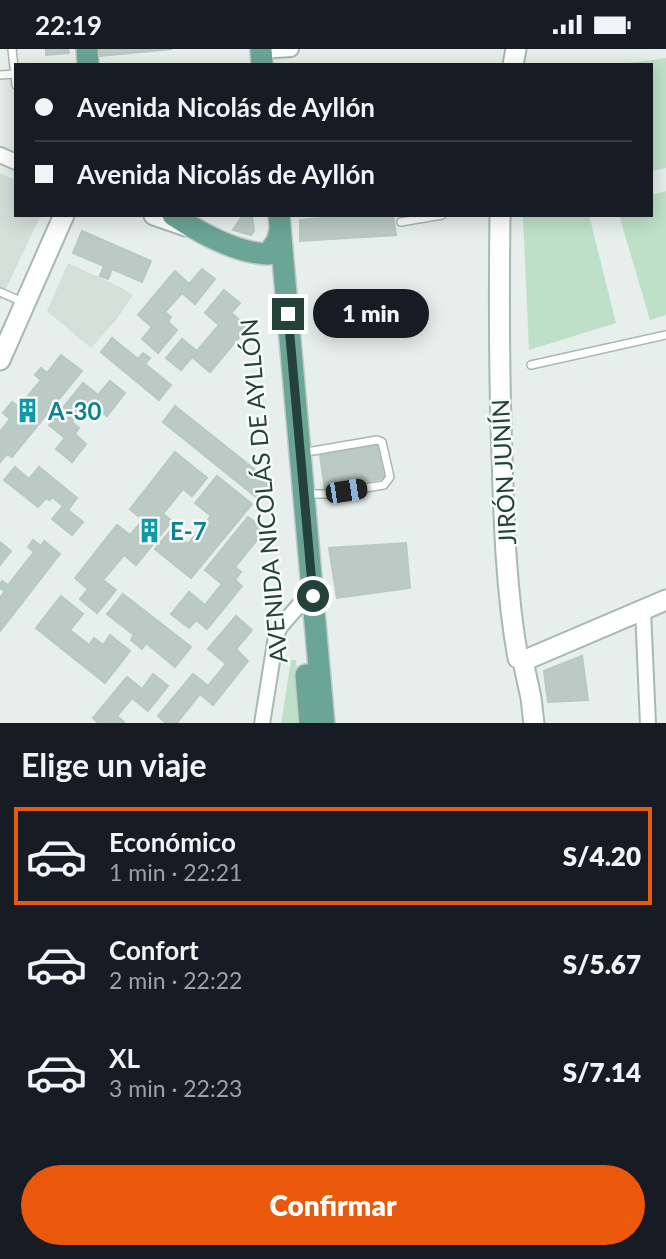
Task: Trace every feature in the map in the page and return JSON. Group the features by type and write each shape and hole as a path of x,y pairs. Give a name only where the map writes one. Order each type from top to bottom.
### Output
{"main road":[{"path":"182,221 244,250 268,254 277,241 280,223"},
{"name":"AVENIDA NICOLÁS DE AYLLÓN","path":"280,223 324,723"},
{"name":"AVENIDA NICOLÁS DE AYLLÓN","path":"268,254 310,723"}],"street":[{"path":"261,55 291,49"},
{"path":"0,360 63,217"},
{"path":"163,217 182,221"},
{"name":"JIRÓN JUNÍN","path":"500,217 499,352 503,513 514,633 518,658 523,661 534,723"},
{"path":"523,661 666,600"},
{"path":"261,723 276,636 300,604"},
{"path":"643,610 648,723"}],"lane":[{"path":"401,222 430,217"},
{"path":"0,292 25,303"},
{"path":"531,365 666,335"},
{"path":"300,453 377,440 382,442 390,477 384,485 304,494"}],"shaded area":[{"path":"0,173 14,179 14,217 40,217 0,301"},
{"path":"68,263 133,295 116,320 91,348 47,311"}],"green space":[{"path":"666,58 666,168 653,171 653,63 630,63"},
{"path":"666,191 666,315 650,320 620,217 653,217 653,194"},
{"path":"523,217 590,217 616,323 529,350"},
{"path":"291,660 296,660 300,723 281,723"}],"building":[{"path":"46,49 68,49 69,53 46,55"},
{"path":"100,49 172,49 100,56"},
{"path":"242,217 252,217 254,231 251,235 233,230"},
{"path":"393,217 396,235 300,241 300,220"},
{"path":"82,231 151,261 142,282 112,269 108,279 100,276 104,266 73,253"},
{"path":"202,269 215,279 195,304 182,293 165,312 171,317 168,322 177,330 158,353 142,339 152,327 138,315 175,271 189,284"},
{"path":"224,290 240,303 231,313 248,327 210,372 192,357 181,370 166,358 182,339 197,351 219,325 205,313"},
{"path":"112,338 138,359 143,353 150,358 145,364 171,385 159,400 101,352"},
{"name":"A-30","path":"61,355 82,371 12,457 7,454 0,462 0,432 10,419 3,413 12,402 19,407 41,380 35,375 41,368 47,373"},
{"path":"110,381 125,393 107,416 89,402 72,422 79,428 75,434 86,444 72,462 56,449 65,438 49,425 83,383 98,395"},
{"path":"175,406 274,485 261,501 163,422"},
{"path":"377,444 384,478 325,490 320,455"},
{"name":"E-7","path":"175,452 207,478 192,496 183,489 163,514 172,521 136,565 124,555 103,580 116,590 97,613 80,599 88,589 75,578 117,525 130,535 143,520 130,509"},
{"path":"15,467 29,479 39,467 77,498 68,510 83,522 72,535 52,519 63,506 52,497 50,500 46,498 38,507 4,480"},
{"path":"217,476 252,504 191,578 155,549 171,530 188,544 211,516 195,503"},
{"path":"248,517 265,530 235,567 241,572 235,580 242,586 207,629 196,620 189,628 171,614 189,592 205,605 222,584 205,570"},
{"path":"33,540 41,546 44,541 60,554 0,631 0,598 5,591 0,588 0,584 2,581 8,585 34,552 28,547"},
{"path":"0,542 11,551 0,565"},
{"path":"406,543 410,588 337,598 329,548"},
{"path":"123,594 191,647 175,667 146,643 142,649 131,640 134,635 107,614"},
{"path":"61,596 83,614 70,630 89,645 94,638 103,645 110,635 130,651 105,683 36,628"},
{"path":"236,616 252,630 236,649 248,661 213,705 200,694 177,723 166,723 158,716 193,674 208,686 226,664 208,649"},
{"path":"582,656 588,700 548,702 544,671"},
{"path":"153,674 168,686 148,711 132,698 117,716 123,723 98,723 93,718 127,677 142,689"}],"place":[{"name":"A-30","path":"28,410"},
{"name":"E-7","path":"150,530"}],"route":[{"path":"288,314 313,596"}]}
